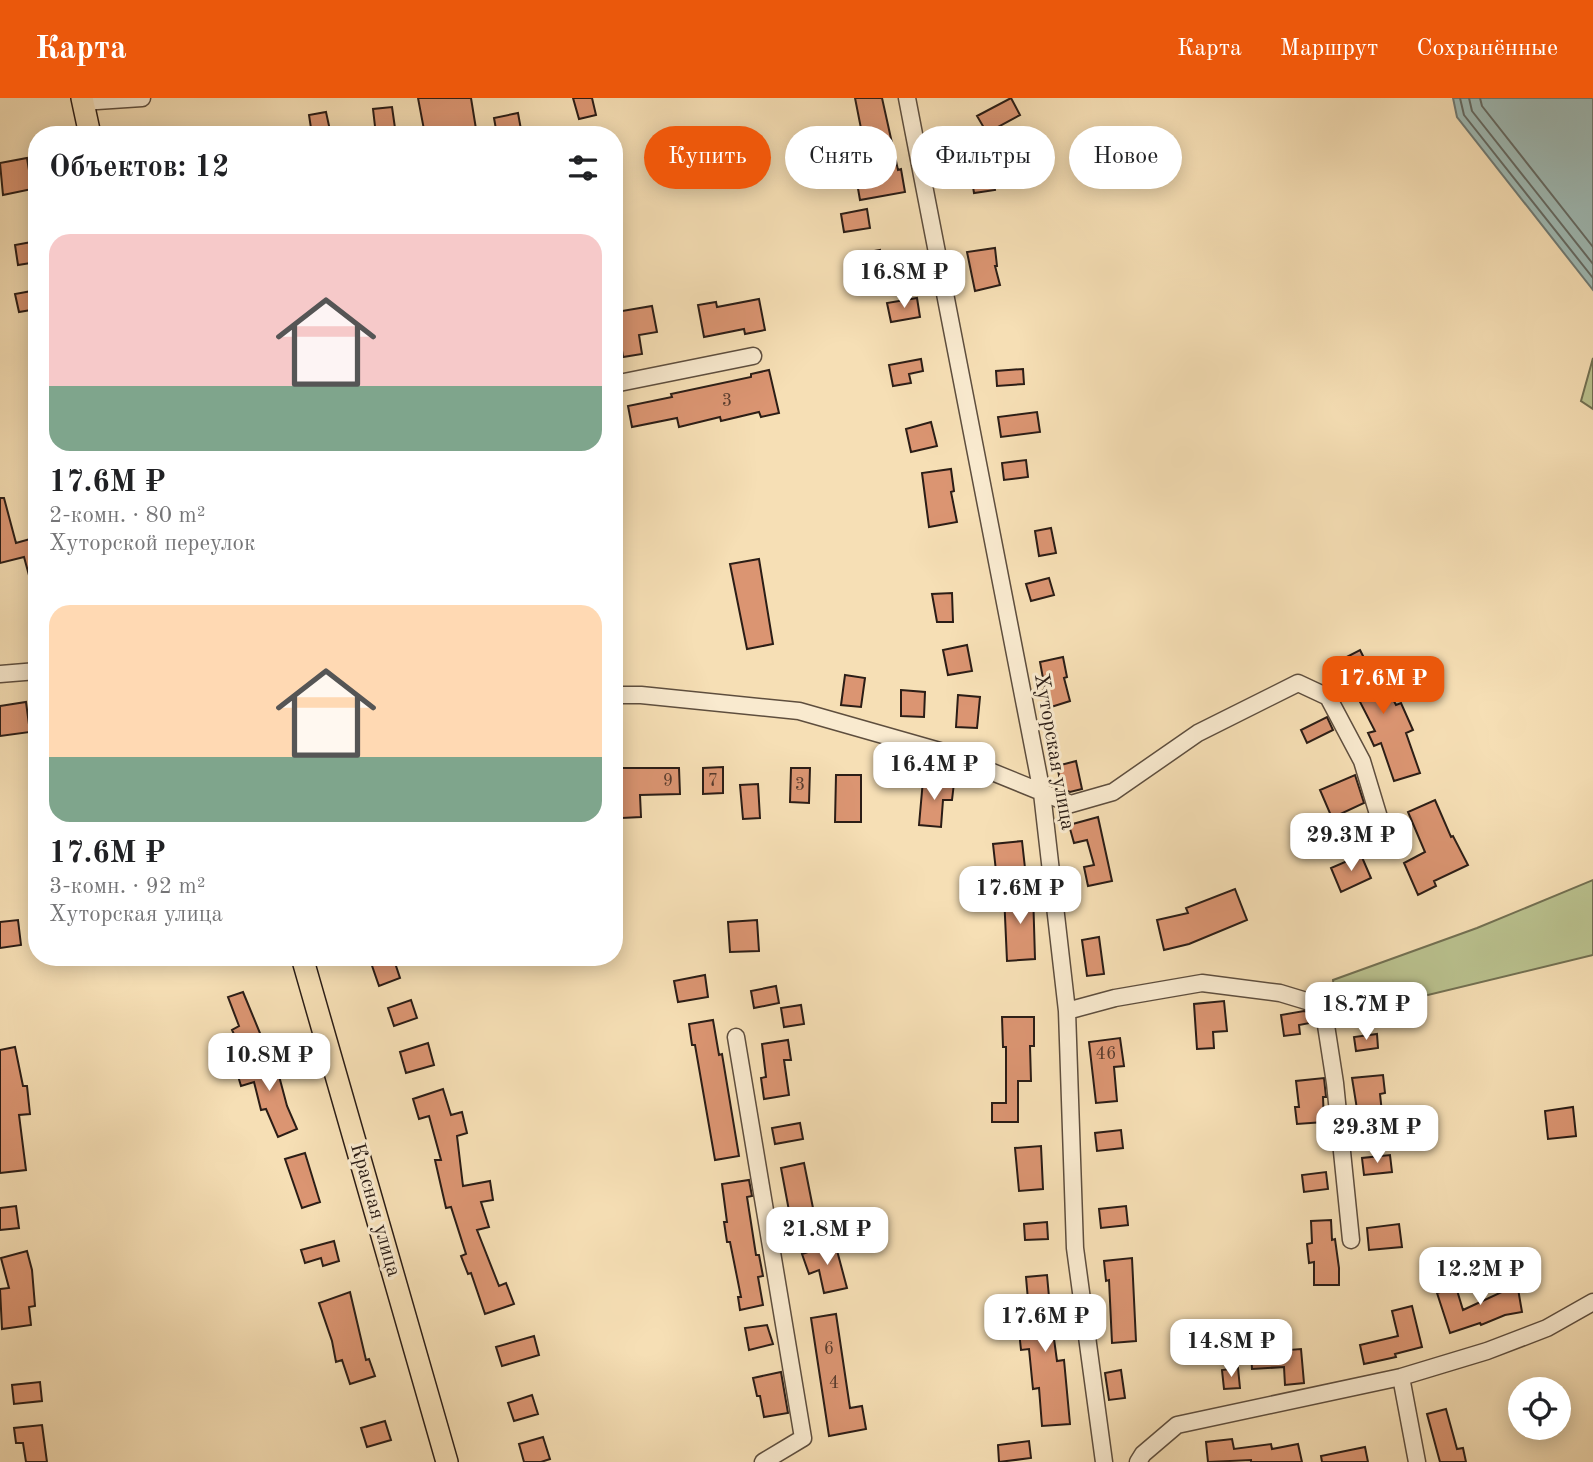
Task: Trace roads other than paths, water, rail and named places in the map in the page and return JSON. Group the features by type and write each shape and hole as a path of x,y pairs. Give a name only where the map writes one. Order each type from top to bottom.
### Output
{"main road":[{"path":"82,100 88,126"},
{"name":"Красная улица","path":"305,966 447,1462"}],"street":[{"path":"82,100 142,98"},
{"name":"Хуторская улица","path":"907,98 1042,793 1067,1011 1075,1248 1104,1462"},
{"path":"623,382 754,356"},
{"path":"0,674 28,672"},
{"path":"623,695 799,711 943,752 1071,804 1113,792 1198,733 1298,683 1328,697 1362,761 1384,834"},
{"path":"1067,1011 1115,998 1202,983 1280,993 1323,1006 1335,1083 1351,1240"},
{"path":"737,1037 803,1438 763,1462"},
{"path":"1138,1462 1143,1454 1177,1425 1401,1377 1487,1351 1547,1328 1593,1302"},
{"path":"1401,1377 1416,1462"}],"water":[{"path":"1453,98 1593,98 1593,290 1457,117"}]}
